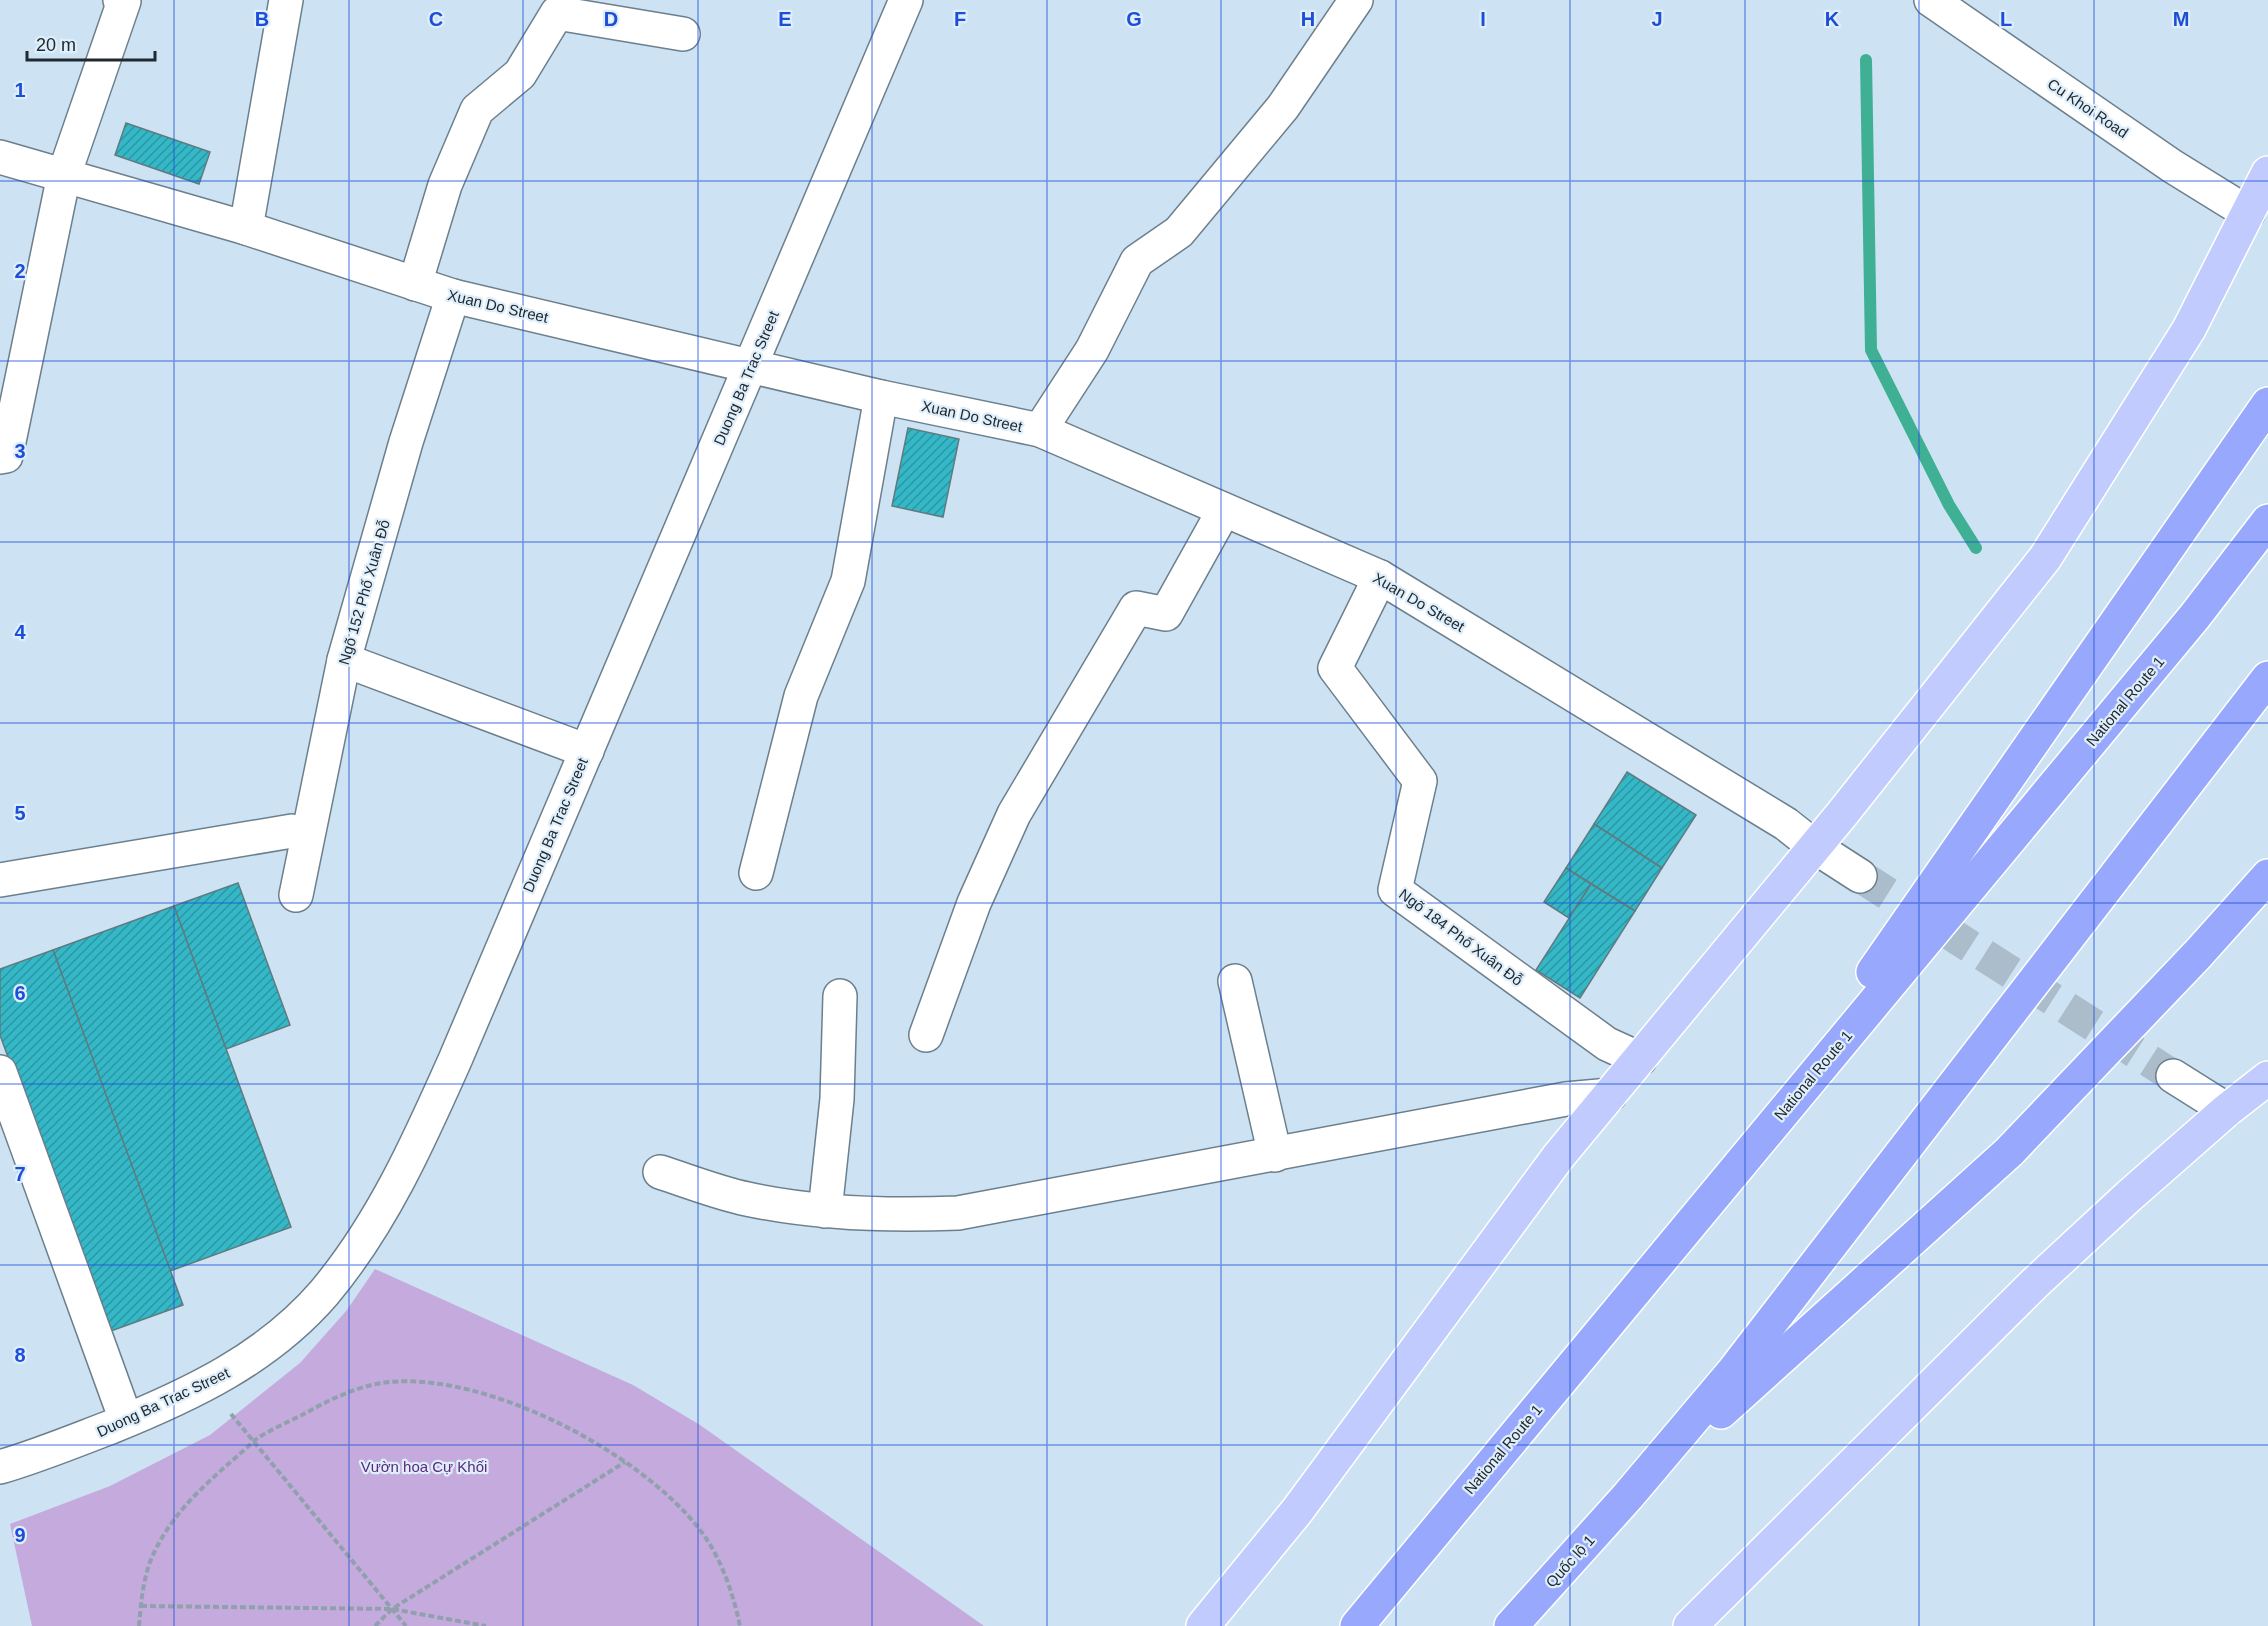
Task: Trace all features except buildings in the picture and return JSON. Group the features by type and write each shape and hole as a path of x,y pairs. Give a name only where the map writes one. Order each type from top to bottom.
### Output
{"highway":[{"path":"1723,1183 1971,834 2268,404"},
{"name":"National Route 1","path":"1357,1626 2195,616 2268,522"},
{"path":"1628,1496 1732,1373 2268,678"},
{"path":"1628,1496 2008,1152 2198,954 2268,876"},
{"name":"Quốc lộ 1","path":"1511,1626 1628,1496"}],"main road":[{"path":"1203,1626 1296,1511 1558,1157 1815,848 2045,558 2189,329 2268,173"},
{"path":"1690,1626 2034,1284 2227,1110 2268,1078"}],"street":[{"path":"0,457 6,456 64,175 124,2 120,0"},
{"path":"246,228 286,0"},
{"name":"Duong Ba Trac Street","path":"0,1467 36,1457 126,1420 233,1371 268,1346 324,1293 381,1212 450,1070 906,0"},
{"path":"1040,430 1092,350 1137,261 1179,232 1283,107 1356,0"},
{"name":"Cu Khoi Road","path":"1931,0 2172,166 2248,213"},
{"path":"415,284 445,185 477,110 520,74 557,13 683,34"},
{"name":"Xuan Do Street","path":"0,156 246,228 453,296 751,364 881,397 1040,430 1380,577 1786,824 1815,848 1860,876"},
{"name":"Ngõ 152 Phố Xuân Đỗ","path":"296,894 344,660 406,442 453,296"},
{"path":"756,873 801,696 848,581 881,397"},
{"path":"926,1035 974,903 1014,814 1136,608 1166,614 1224,510"},
{"name":"Ngõ 184 Phố Xuân Đỗ","path":"1380,577 1335,668 1420,782 1395,890 1607,1044 1640,1059"},
{"path":"344,660 587,751"},
{"path":"0,880 292,831"},
{"path":"1235,981 1275,1155"},
{"path":"825,1211 837,1099 840,996"},
{"path":"0,1072 126,1420"},
{"path":"2173,1076 2227,1110"},
{"path":"660,1172 746,1199 825,1211 891,1216 958,1213 1566,1099 1610,1095"}],"path":[{"path":"139,1626 141,1606 153,1554 178,1512 207,1481 251,1446 254,1441 342,1394 374,1385 408,1382 443,1385 513,1405 554,1421 625,1462 656,1485 701,1531 723,1571 740,1626"},
{"path":"207,1384 406,1626"},
{"path":"375,1626 392,1609 625,1462"},
{"path":"141,1606 392,1609 486,1626"}],"green space":[{"name":"Vườn hoa Cự Khối","path":"375,1269 633,1385 700,1425 984,1626 32,1626 10,1524 110,1486 210,1435 300,1363 347,1310"}],"waterway":[{"path":"1866,60 1871,350 1949,505 1976,548"}],"tunnel":[{"path":"1860,876 2173,1076"}]}
